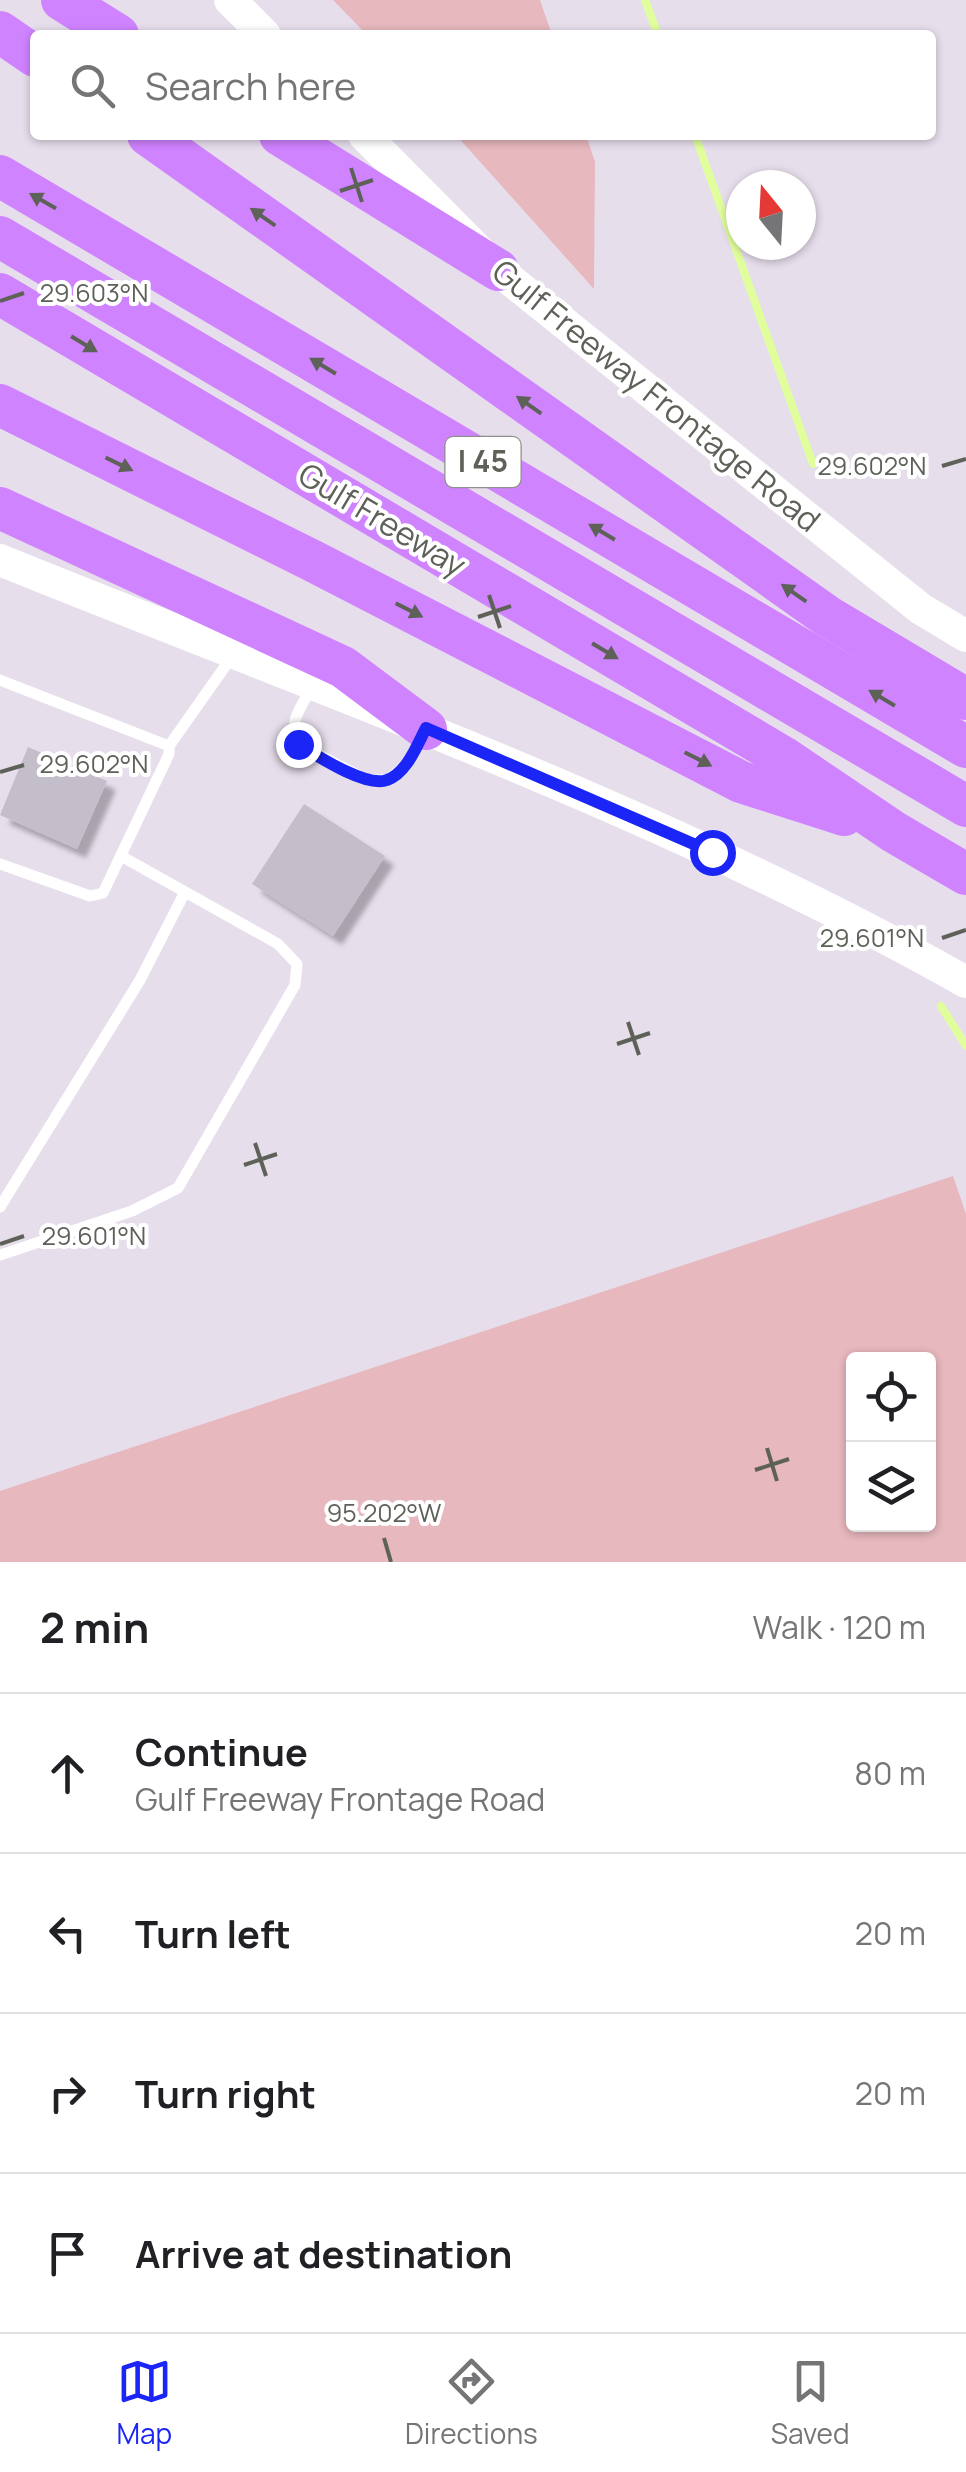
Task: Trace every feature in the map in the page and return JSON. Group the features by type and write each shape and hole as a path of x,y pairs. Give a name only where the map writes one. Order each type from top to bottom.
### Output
{"highway":[{"path":"62,0 110,30"},
{"path":"0,32 30,53"},
{"path":"155,140 827,616 966,699"},
{"path":"288,140 498,270"},
{"name":"I 45","path":"0,176 966,747"},
{"name":"Gulf Freeway","path":"0,237 966,806"},
{"name":"Gulf Freeway","path":"0,294 783,756 894,832 966,874"},
{"path":"0,405 314,561 741,782 894,832"},
{"path":"0,508 343,667 426,728"}],"main road":[{"path":"230,0 259,30"},
{"name":"Gulf Freeway Frontage Road","path":"369,140 498,270 921,609 966,636"},
{"path":"0,560 426,728 682,838 803,895 966,982"}],"lane":[{"path":"0,864 90,896 104,892 169,754 169,746 233,654"},
{"path":"0,680 169,746"},
{"path":"314,684 293,722 292,733 298,744 368,780 388,780 407,764 426,728"},
{"path":"0,1254 132,1211 178,1188 295,986 297,964 278,944 121,856"},
{"path":"0,1207 140,980 186,892"}],"shaded area":[{"path":"333,0 540,0 550,30 362,30"},
{"path":"460,140 588,140 595,162 594,289"},
{"path":"953,1176 966,1214 966,1562 0,1562 0,1491"}],"building":[{"path":"28,747 107,781 77,849 0,815"},
{"path":"304,804 385,856 333,936 252,884"}],"waterway":[{"path":"645,0 656,30"},
{"path":"697,140 813,464"},
{"path":"941,1006 966,1046"}],"route":[{"path":"298,744 368,780 388,780 407,764 426,728 712,852"}]}
